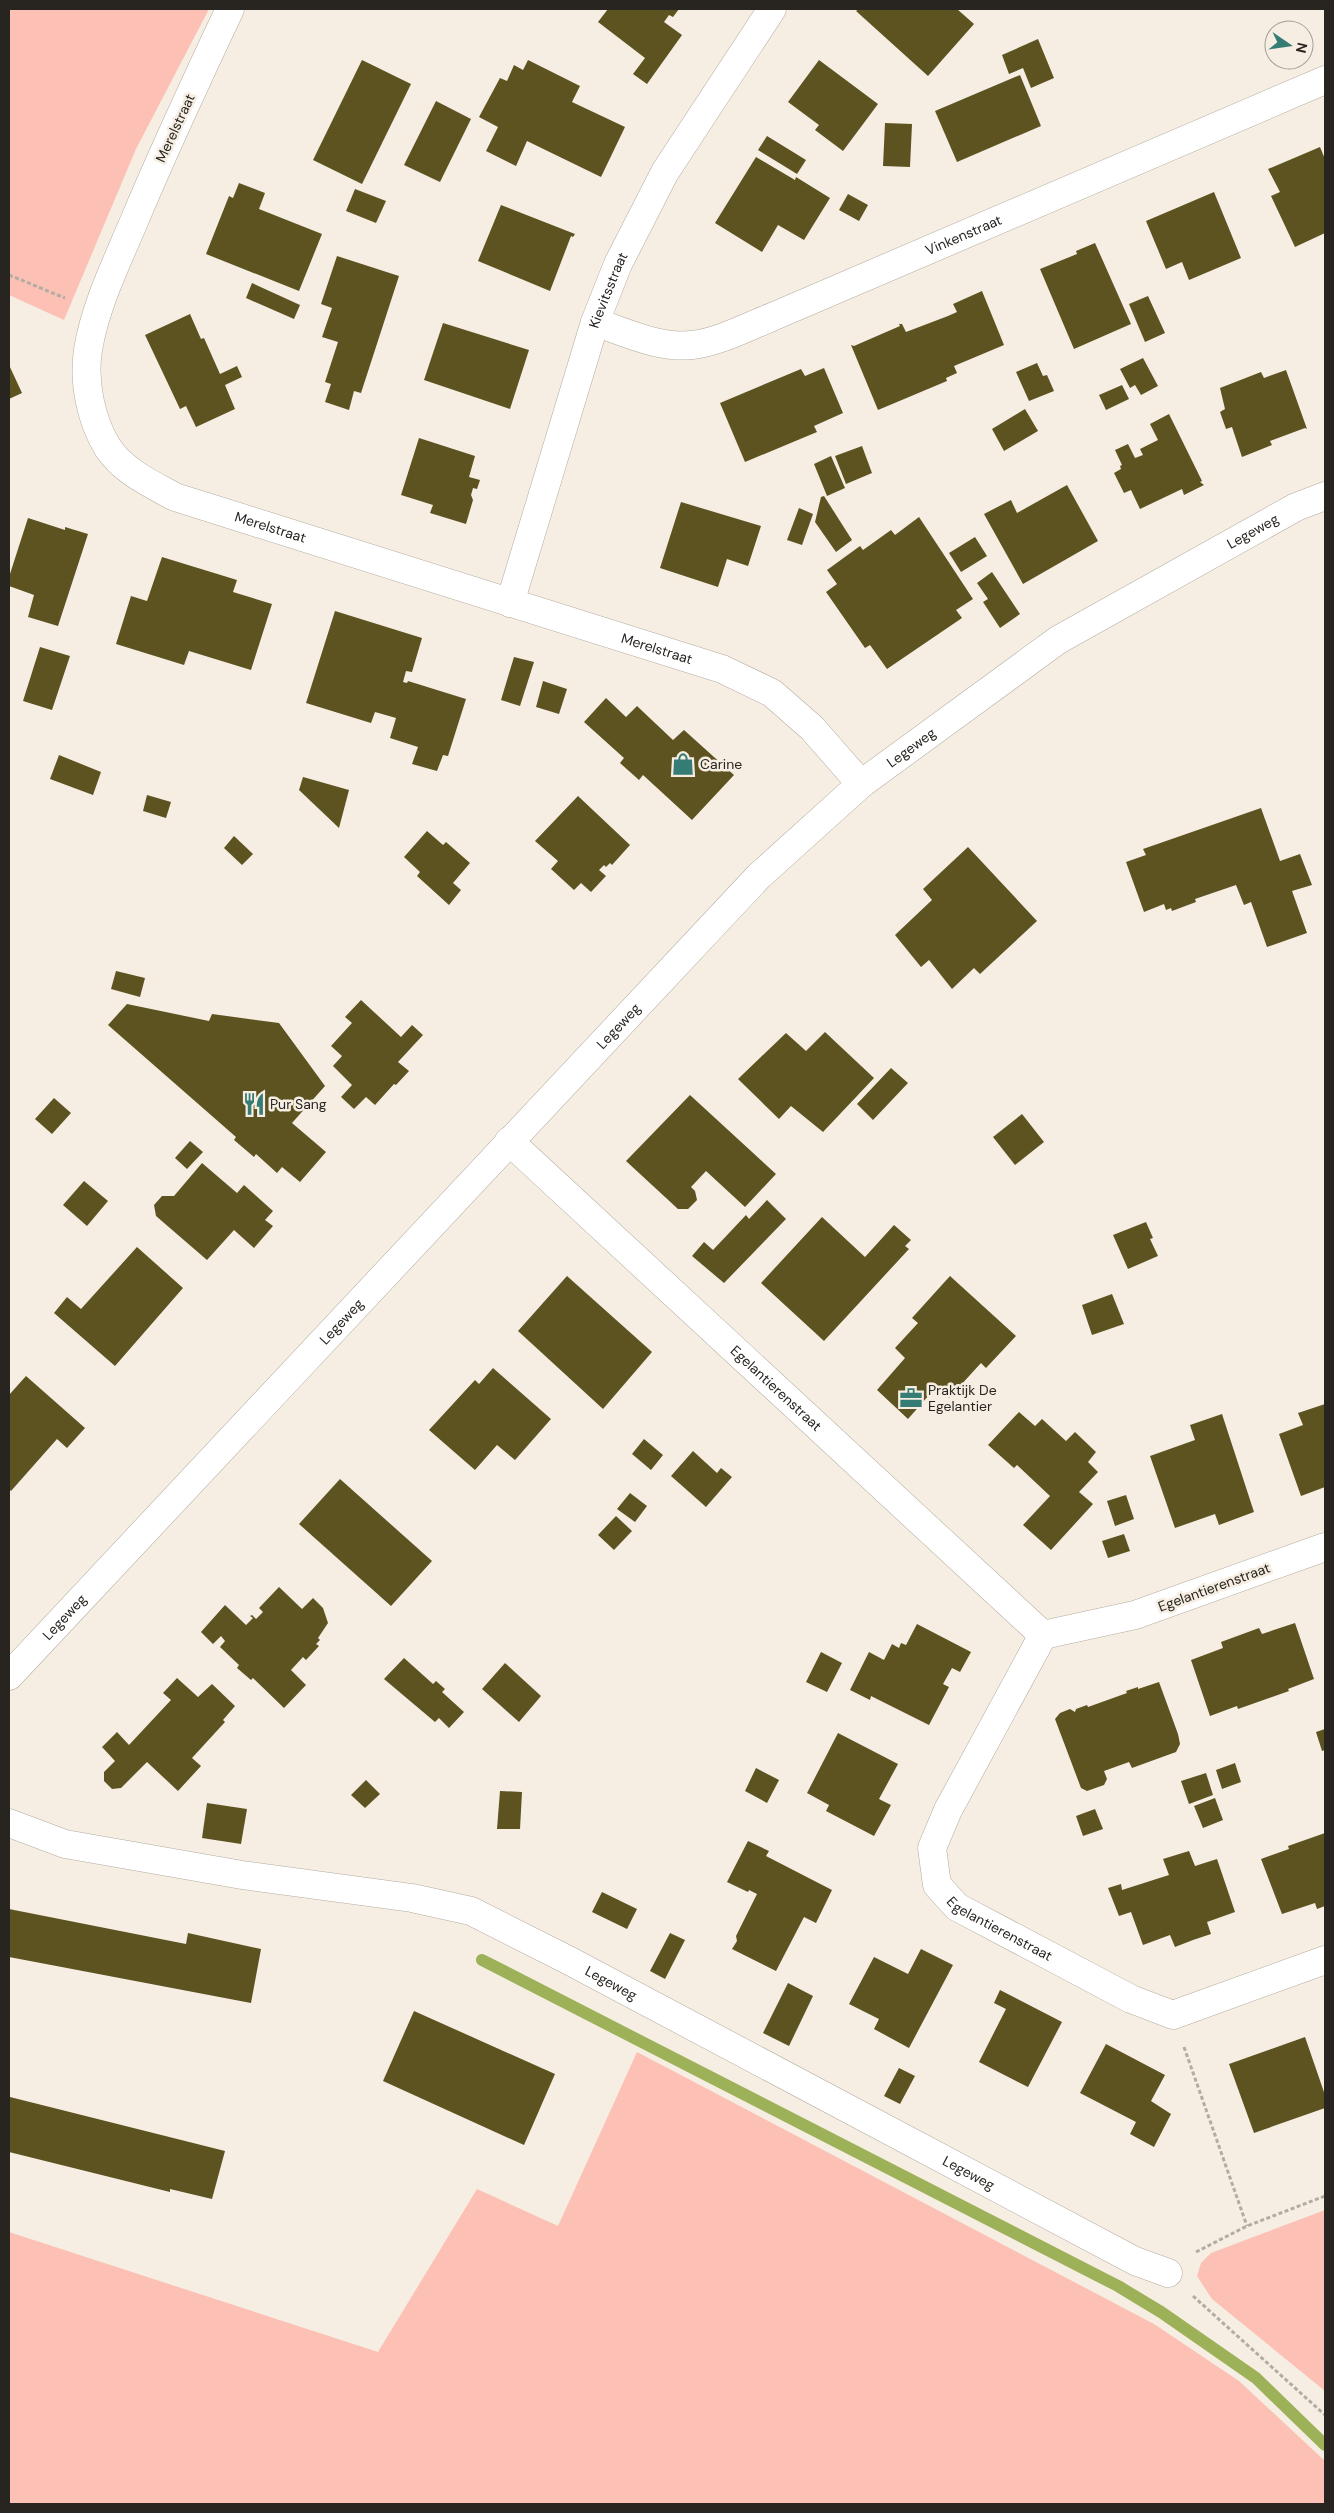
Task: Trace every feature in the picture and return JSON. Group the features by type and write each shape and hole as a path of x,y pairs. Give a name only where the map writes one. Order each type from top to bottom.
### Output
{"street":[{"name":"Merelstraat","path":"230,9 165,148 98,311 88,351 87,386 96,422 109,448 124,465 146,481 175,496 722,669 772,692 812,728 861,784"},
{"name":"Kievitsstraat","path":"510,603 595,322 618,264 665,172 772,9"},
{"name":"Vinkenstraat","path":"595,322 654,342 692,345 716,339 772,317 1325,80"},
{"name":"Legeweg","path":"9,1676 759,876 861,784 1058,640 1296,507 1325,496"},
{"name":"Egelantierenstraat","path":"509,1142 1044,1635"},
{"name":"Egelantierenstraat","path":"1173,2015 1131,1999 958,1907 938,1884 932,1848 948,1810 1044,1635 1135,1615 1325,1547"},
{"name":"Legeweg","path":"9,1823 65,1844 242,1875 412,1898 470,1911 568,1960 1135,2261 1168,2273"},
{"path":"1173,2015 1325,1960"}],"path":[{"path":"9,275 98,311"},
{"path":"1173,2015 1247,2226"},
{"path":"1325,2196 1247,2226 1202,2248 1168,2273 1325,2415"}],"shaded area":[{"path":"9,9 209,9 136,149 64,320 9,295"},
{"path":"637,2052 1154,2324 1239,2381 1325,2461 1325,2504 9,2504 9,2232 378,2352 477,2189 558,2226"},
{"path":"1325,2210 1325,2391 1212,2299 1197,2276 1201,2263 1211,2253"}],"building":[{"path":"608,9 679,9 673,17 669,15 664,22 682,35 647,84 633,74 645,58 598,22"},
{"path":"859,9 957,9 974,24 928,76 856,11"},
{"path":"1038,39 1054,78 1031,88 1023,68 1009,74 1002,55"},
{"path":"362,60 411,84 362,184 313,160"},
{"path":"528,60 580,86 572,102 625,127 601,177 527,141 516,166 486,151 498,127 479,117 500,78 507,81 514,65 523,70"},
{"path":"819,60 878,104 843,151 815,130 819,125 788,102"},
{"path":"1020,75 1041,126 957,162 935,111"},
{"path":"436,101 471,119 440,182 404,165"},
{"path":"885,123 912,124 910,167 883,166"},
{"path":"767,136 806,160 797,174 758,150"},
{"path":"1320,147 1325,159 1325,233 1295,247 1271,196 1280,192 1268,169"},
{"path":"756,157 795,180 796,177 830,198 804,240 778,225 762,252 715,223"},
{"path":"239,183 265,193 259,209 322,234 299,291 206,254 229,196 233,198"},
{"path":"355,189 386,201 376,223 346,211"},
{"path":"1214,192 1241,258 1189,280 1182,262 1166,269 1146,221"},
{"path":"848,194 868,205 859,221 839,210"},
{"path":"501,205 575,234 573,237 571,236 550,291 478,261"},
{"path":"1095,243 1131,324 1074,349 1040,269 1077,254 1076,251"},
{"path":"337,256 399,276 361,393 354,391 349,410 325,402 331,384 325,382 338,342 322,337 332,308 321,304"},
{"path":"252,283 300,305 294,319 246,298"},
{"path":"982,291 1004,345 954,366 957,373 946,378 947,381 878,410 851,345 854,346 900,326 899,324 902,324 906,332 948,316 957,312 953,304"},
{"path":"1148,296 1165,333 1145,342 1129,304"},
{"path":"190,314 201,339 204,338 220,374 237,366 242,377 225,385 235,409 196,427 186,406 180,409 145,335"},
{"path":"443,323 529,350 510,409 424,380"},
{"path":"1143,358 1158,386 1141,395 1135,385 1130,388 1120,369"},
{"path":"1037,363 1043,376 1047,375 1054,391 1029,401 1016,372"},
{"path":"9,365 22,393 9,399"},
{"path":"824,368 843,413 814,426 817,432 745,462 720,403 801,369 805,376"},
{"path":"1286,370 1307,429 1305,428 1270,441 1272,445 1242,457 1232,427 1226,429 1220,412 1225,409 1220,388 1261,372 1264,378"},
{"path":"1122,385 1129,399 1106,410 1099,395"},
{"path":"1025,409 1038,431 1004,451 992,429"},
{"path":"1169,414 1202,481 1200,482 1204,485 1184,495 1182,489 1140,509 1131,490 1124,493 1114,473 1121,469 1120,466 1122,465 1115,450 1128,444 1135,458 1143,455 1140,449 1158,440 1150,424"},
{"path":"419,438 475,456 469,477 480,480 477,489 473,488 471,495 473,500 466,524 430,513 433,505 401,495"},
{"path":"862,446 872,473 846,484 835,456"},
{"path":"831,456 845,488 827,496 814,464"},
{"path":"1067,485 1098,541 1023,584 984,514 1011,500 1017,513"},
{"path":"824,496 852,540 836,552 815,522 821,497"},
{"path":"681,502 761,526 748,566 727,559 718,587 660,568"},
{"path":"799,508 813,514 802,545 787,540"},
{"path":"919,517 973,599 956,610 962,618 887,669 870,645 865,648 826,592 837,584 827,570 860,546 863,550 891,530 895,535"},
{"path":"28,518 65,530 65,527 88,534 58,626 28,617 34,595 9,586 9,577"},
{"path":"975,537 987,556 961,572 949,553"},
{"path":"162,557 237,580 233,592 272,604 251,670 189,651 184,665 116,644 131,596 147,601"},
{"path":"992,572 1020,614 1000,628 983,602 988,599 977,583"},
{"path":"335,611 422,638 412,672 406,671 403,682 407,683 408,681 466,699 448,756 443,755 437,771 412,764 418,747 390,738 396,718 375,712 371,723 306,703"},
{"path":"40,647 70,656 52,710 23,701"},
{"path":"514,657 534,662 520,706 501,700"},
{"path":"543,681 567,689 559,714 536,707"},
{"path":"606,698 626,717 637,706 673,740 684,730 734,775 692,820 643,775 639,780 620,763 624,758 584,722"},
{"path":"59,755 101,772 93,795 50,779"},
{"path":"303,777 349,790 339,828 299,790"},
{"path":"147,795 171,802 166,818 143,811"},
{"path":"578,796 630,845 612,865 610,863 606,867 604,865 599,870 606,876 591,892 581,883 574,890 551,869 558,861 535,841"},
{"path":"1261,808 1280,861 1300,854 1312,885 1292,891 1307,933 1267,947 1251,902 1244,905 1236,885 1195,899 1196,902 1172,911 1171,908 1166,910 1164,904 1144,912 1126,862 1146,855 1143,849"},
{"path":"427,831 443,845 446,842 470,863 453,883 461,890 449,905 417,876 420,872 404,857"},
{"path":"234,836 253,854 242,865 224,848"},
{"path":"968,847 1037,921 980,974 974,968 952,989 929,960 921,967 895,935 932,900 923,889"},
{"path":"116,971 145,978 140,997 111,989"},
{"path":"361,1000 401,1037 412,1025 423,1035 398,1062 409,1071 396,1085 394,1084 375,1105 366,1097 354,1109 341,1097 352,1085 333,1066 342,1056 331,1046 352,1023 345,1017"},
{"name":"Pur Sang","path":"127,1004 209,1021 212,1014 279,1023 325,1086 292,1123 326,1152 300,1182 282,1167 277,1173 256,1154 254,1157 234,1140 236,1137 108,1025"},
{"path":"825,1032 874,1078 823,1132 791,1106 779,1119 738,1079 786,1033 806,1051"},
{"path":"891,1068 908,1083 873,1120 857,1104"},
{"path":"690,1095 776,1174 745,1207 706,1171 691,1187 695,1191 697,1200 688,1209 678,1209 626,1161"},
{"path":"54,1098 71,1113 52,1134 35,1119"},
{"path":"1022,1114 1044,1142 1015,1165 993,1137"},
{"path":"190,1141 203,1152 187,1169 175,1158"},
{"path":"202,1163 237,1193 244,1185 273,1211 265,1220 273,1226 254,1248 234,1230 207,1260 156,1216 154,1205 162,1196 174,1196"},
{"path":"84,1181 108,1201 87,1226 63,1205"},
{"path":"767,1200 786,1219 724,1283 692,1256 704,1242 713,1250 746,1215 749,1219"},
{"path":"822,1217 865,1257 894,1225 911,1240 905,1246 909,1249 824,1341 761,1283"},
{"path":"1146,1222 1153,1238 1150,1239 1158,1256 1128,1269 1113,1235"},
{"path":"137,1247 183,1288 115,1366 54,1313 67,1297 81,1309"},
{"path":"567,1276 652,1352 603,1409 518,1331"},
{"path":"950,1276 1016,1336 986,1368 981,1363 949,1398 937,1386 908,1419 877,1390 905,1358 895,1348 918,1323 912,1318"},
{"path":"1112,1294 1124,1324 1092,1335 1082,1305"},
{"path":"493,1368 551,1419 515,1460 497,1445 475,1470 429,1430 475,1380 479,1384"},
{"path":"26,1376 85,1428 67,1448 57,1439 11,1491 9,1489 9,1395"},
{"path":"1325,1404 1325,1487 1301,1496 1279,1434 1303,1425 1298,1413"},
{"path":"1019,1412 1035,1426 1042,1419 1066,1441 1075,1432 1096,1452 1088,1462 1098,1472 1079,1492 1093,1504 1051,1550 1023,1525 1050,1496 1017,1465 1014,1468 988,1445"},
{"path":"1222,1414 1254,1512 1219,1525 1215,1514 1175,1528 1150,1456 1195,1440 1190,1425"},
{"path":"644,1439 663,1455 651,1470 632,1454"},
{"path":"693,1451 717,1473 721,1468 732,1477 706,1507 671,1476"},
{"path":"340,1479 432,1561 391,1606 299,1524"},
{"path":"630,1493 647,1506 635,1522 617,1509"},
{"path":"1126,1495 1134,1519 1115,1526 1107,1501"},
{"path":"616,1516 632,1531 614,1550 598,1535"},
{"path":"1124,1534 1130,1551 1108,1558 1102,1541"},
{"path":"279,1587 302,1609 313,1598 323,1608 328,1623 318,1638 320,1640 316,1644 319,1646 306,1660 303,1657 291,1670 306,1685 284,1708 253,1678 251,1680 237,1668 239,1665 220,1647 225,1641 221,1636 213,1644 201,1632 225,1605 246,1625 253,1618 250,1616 252,1615 256,1619 263,1612 259,1608"},
{"path":"1295,1623 1314,1679 1288,1689 1289,1691 1238,1709 1237,1706 1210,1716 1191,1660 1223,1648 1221,1642 1259,1628 1262,1634"},
{"path":"917,1624 971,1652 960,1672 952,1668 943,1684 949,1687 929,1725 871,1696 870,1700 850,1690 869,1652 884,1660 892,1644 899,1648 901,1643 906,1645"},
{"path":"821,1652 842,1663 827,1692 806,1682"},
{"path":"404,1658 433,1684 436,1681 445,1689 442,1692 464,1712 449,1728 439,1718 435,1722 384,1679"},
{"path":"505,1663 541,1696 519,1722 482,1689"},
{"path":"177,1678 198,1697 212,1684 235,1706 223,1720 225,1722 192,1758 201,1766 178,1791 147,1762 121,1788 112,1789 104,1781 104,1772 115,1761 102,1747 117,1732 129,1745 171,1700 163,1693"},
{"path":"1159,1682 1178,1734 1180,1744 1176,1752 1132,1768 1129,1762 1104,1771 1107,1779 1104,1785 1087,1791 1081,1788 1055,1719 1060,1713 1070,1709 1075,1712 1076,1709 1087,1705 1088,1707 1127,1693 1126,1691"},
{"path":"1325,1729 1325,1750 1322,1751 1316,1732"},
{"path":"838,1733 898,1764 879,1799 891,1805 874,1836 826,1811 829,1805 807,1793"},
{"path":"1235,1763 1241,1782 1222,1789 1216,1770"},
{"path":"756,1768 779,1780 767,1803 745,1791"},
{"path":"1206,1773 1213,1795 1189,1804 1181,1781"},
{"path":"366,1780 380,1794 365,1808 351,1795"},
{"path":"500,1791 522,1792 520,1829 497,1829"},
{"path":"1215,1798 1223,1820 1203,1828 1194,1806"},
{"path":"207,1803 247,1809 241,1844 202,1838"},
{"path":"1095,1809 1103,1829 1083,1836 1076,1816"},
{"path":"1325,1833 1325,1906 1317,1909 1315,1903 1282,1914 1261,1859 1289,1849 1288,1846"},
{"path":"748,1841 769,1851 766,1856 832,1890 816,1923 804,1917 776,1971 732,1949 737,1941 736,1936 757,1894 727,1882"},
{"path":"1189,1851 1195,1866 1217,1859 1235,1912 1207,1922 1211,1934 1175,1947 1170,1935 1143,1945 1131,1912 1119,1916 1108,1888 1121,1884 1122,1890 1169,1875 1163,1859"},
{"path":"602,1892 637,1909 627,1929 592,1912"},
{"path":"9,1909 186,1944 188,1933 261,1949 251,2003 9,1957"},
{"path":"670,1933 685,1940 665,1979 650,1971"},
{"path":"921,1949 953,1965 909,2048 874,2029 879,2019 849,2004 874,1957 908,1974"},
{"path":"788,1983 813,1996 789,2046 763,2033"},
{"path":"1000,1990 1062,2022 1028,2087 979,2062 1006,2009 994,2003"},
{"path":"414,2011 555,2074 524,2145 383,2081"},
{"path":"1305,2037 1325,2095 1325,2108 1254,2133 1229,2064"},
{"path":"1106,2044 1165,2075 1151,2101 1171,2114 1154,2147 1130,2134 1136,2122 1080,2093"},
{"path":"899,2068 915,2076 900,2104 884,2096"},
{"path":"10,2097 225,2151 212,2199 170,2189 170,2192 9,2152"}],"waterway":[{"path":"482,1960 1118,2286 1161,2312 1256,2378 1325,2445"}],"place":[{"name":"Carine","path":"683,764"},
{"name":"Pur Sang","path":"254,1104"},
{"name":"Praktijk De Egelantier","path":"911,1398"}]}
